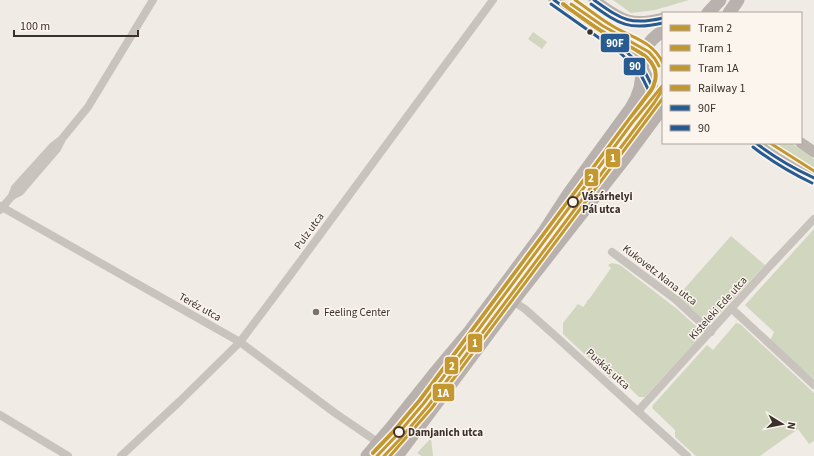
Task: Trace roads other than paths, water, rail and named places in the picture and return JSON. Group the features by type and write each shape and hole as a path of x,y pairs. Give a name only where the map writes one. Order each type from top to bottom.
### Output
{"main road":[{"path":"554,0 622,48 642,66 654,90 662,97"},
{"path":"594,0 624,20 646,22 662,18"},
{"path":"709,12 720,0"},
{"path":"730,12 738,0"},
{"path":"738,12 744,0"},
{"path":"366,456 379,444 470,331 543,233 569,193 632,108 640,89 644,53 653,38 662,32"},
{"path":"398,456 513,301 629,153 662,108"},
{"path":"757,144 770,154 795,169 814,178"},
{"path":"802,144 814,152"}],"street":[{"path":"1,208 12,196 20,192 53,155 61,140 88,107 153,0"},
{"name":"Pulz utca","path":"121,456 240,342 493,0"},
{"name":"Teréz utca","path":"1,208 240,342 335,413 398,456"},
{"name":"Kisteleki Ede utca","path":"638,411 814,219"},
{"name":"Kukovetz Nana utca","path":"612,252 675,300 711,332"},
{"name":"Puskás utca","path":"513,301 525,309 687,456"},
{"path":"732,309 814,385"},
{"path":"0,415 68,456"}],"tram line":[{"name":"1","path":"575,0 606,22 647,44 653,49 662,61"},
{"name":"1A","path":"571,4 603,26 649,52 659,66"},
{"name":"2","path":"377,456 424,403 632,123 662,86"},
{"name":"1","path":"384,456 428,406 662,91"},
{"name":"1A","path":"390,456 431,409 662,99"},
{"name":"2","path":"772,144 814,171"}],"rail line":[{"name":"1","path":"373,453 420,400 652,89 656,74 654,66 648,59 632,47 600,31 563,4"}],"place":[{"name":"Vásárhelyi Pál utca","path":"573,202"},
{"name":"Feeling Center","path":"316,312"},
{"name":"Damjanich utca","path":"399,432"}]}
